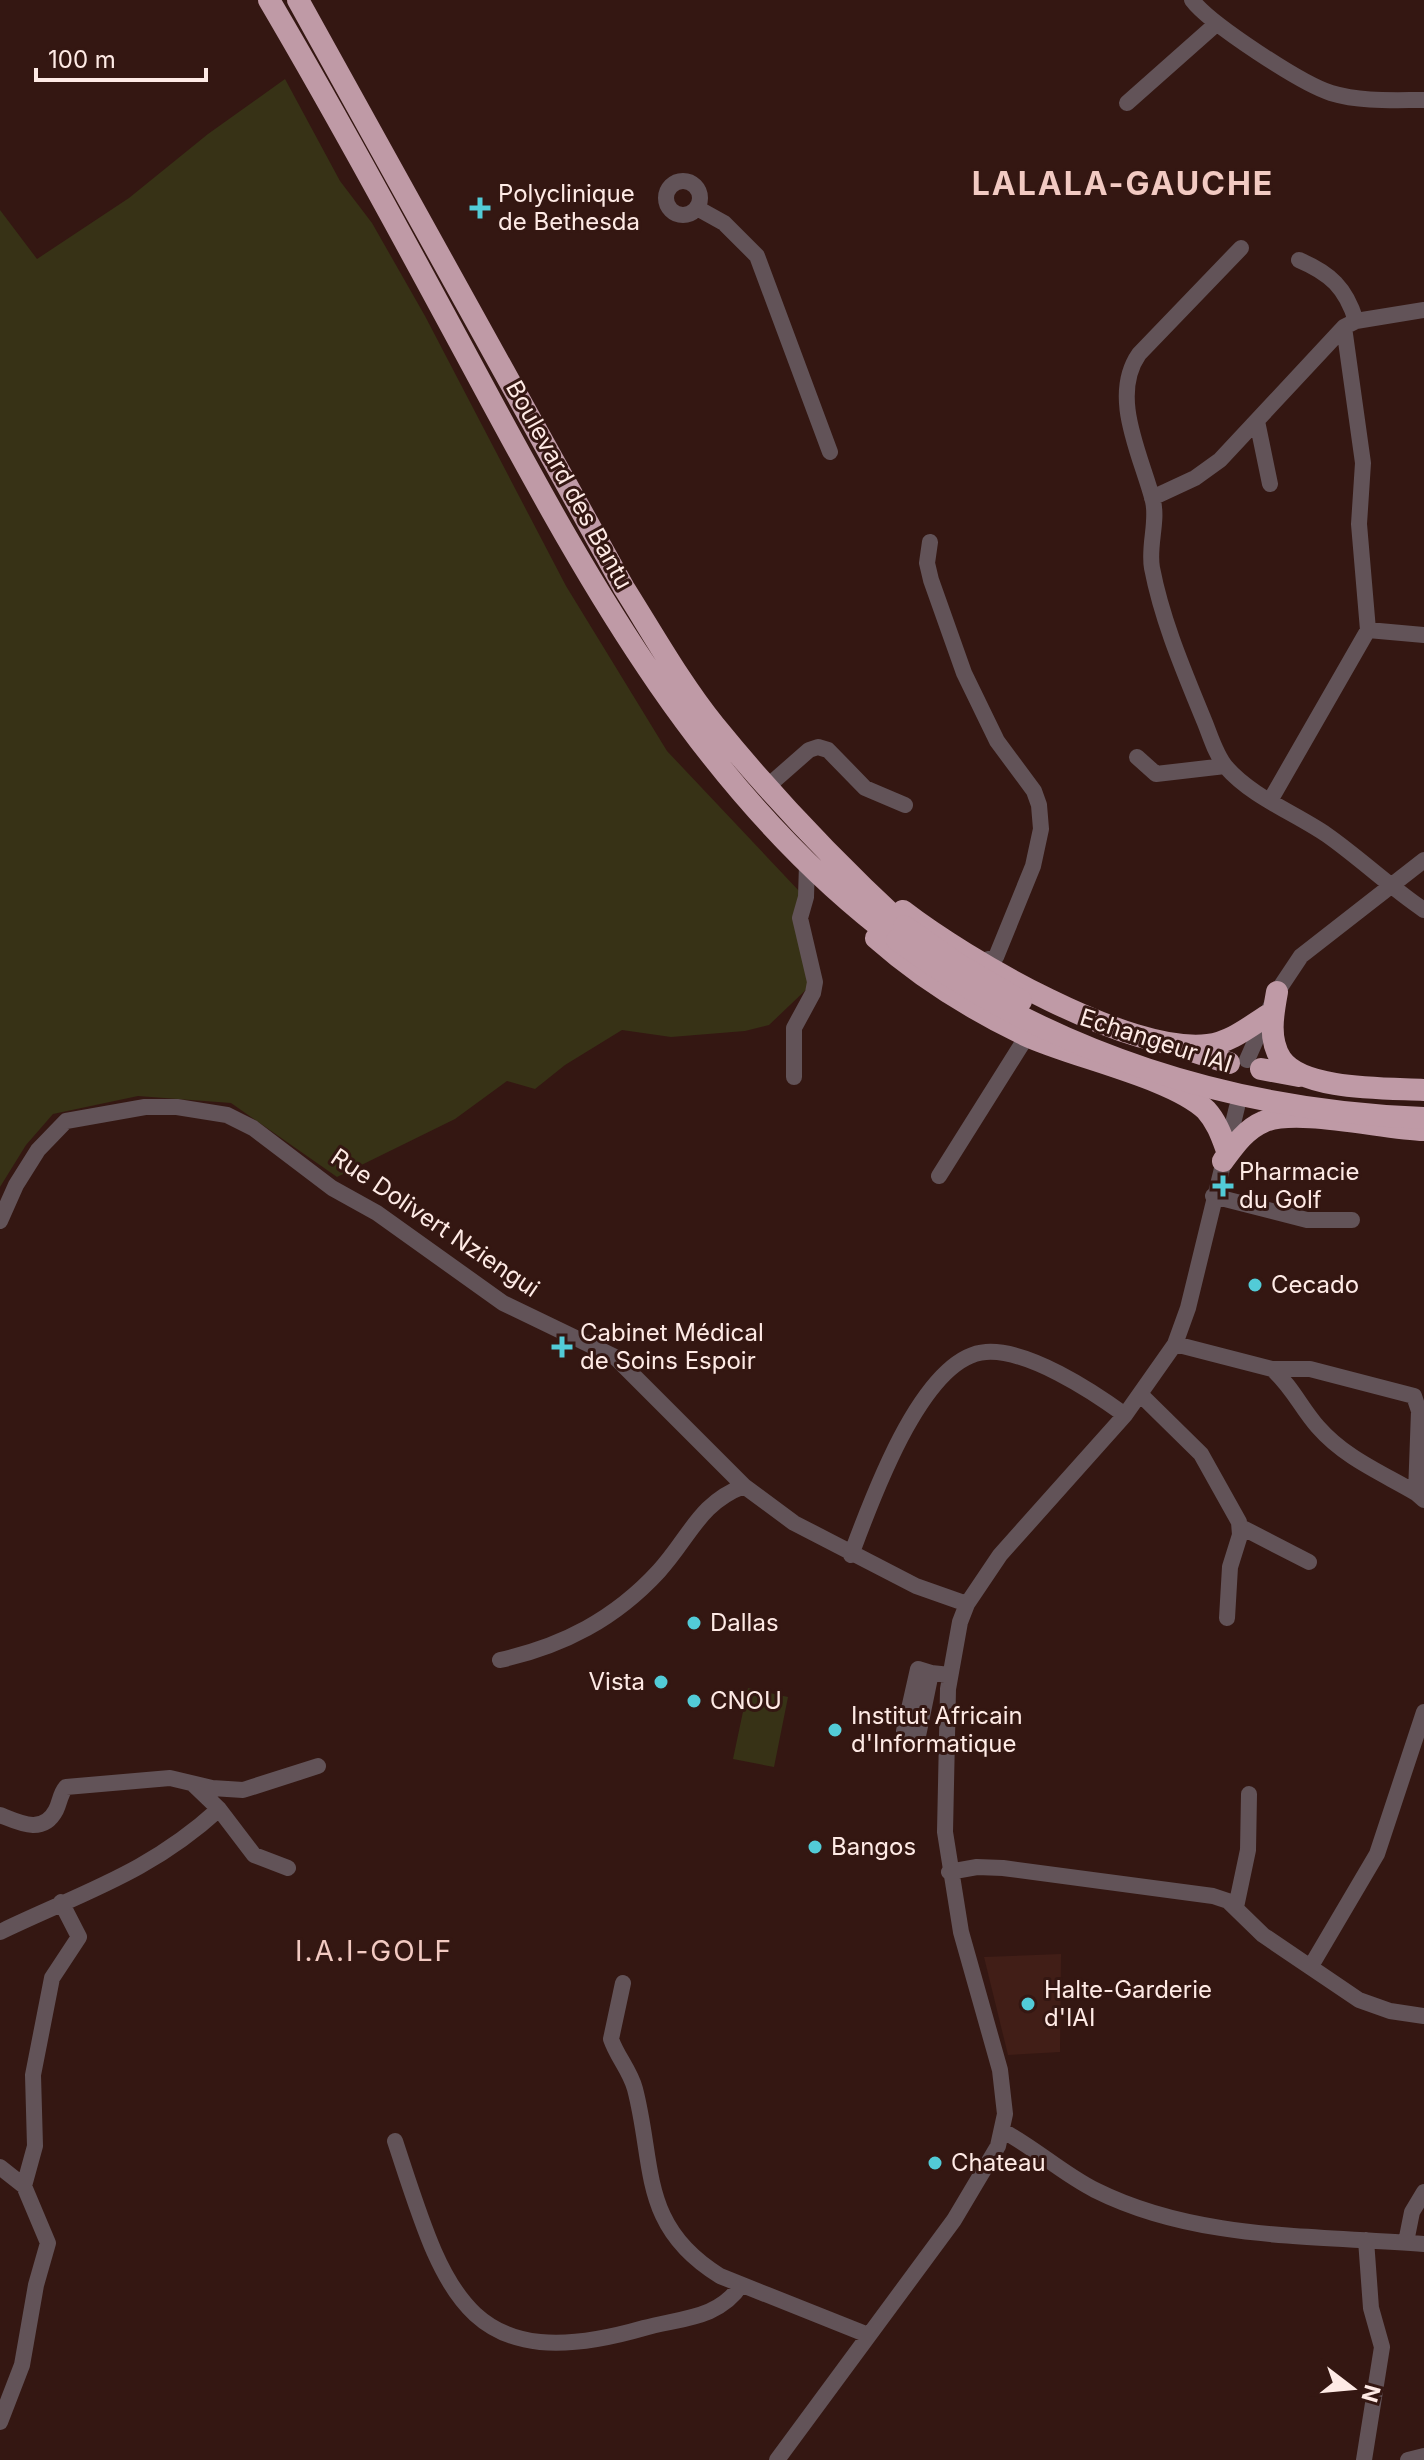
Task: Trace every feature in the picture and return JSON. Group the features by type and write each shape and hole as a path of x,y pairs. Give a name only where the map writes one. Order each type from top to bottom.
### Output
{"highway":[{"name":"Boulevard des Bantu","path":"269,0 575,556 661,690 707,754 807,864 900,933"},
{"name":"Boulevard des Bantu","path":"298,0 624,588 714,724 900,933"},
{"path":"821,843 922,926 979,962 1048,999 1173,1045 1246,1064 1362,1086 1424,1090"},
{"path":"807,864 842,909 890,951 952,995 1027,1036 1163,1085 1238,1103 1308,1117 1424,1130"},
{"name":"Echangeur IAI","path":"900,933 1019,1000 1089,1035 1145,1056 1283,1094 1424,1106"},
{"name":"Echangeur IAI","path":"900,933 945,974 1035,1026 1143,1069 1281,1104 1332,1113 1424,1118"},
{"path":"1277,992 1272,1017 1276,1047 1289,1067 1305,1077"},
{"path":"1173,1045 1218,1043 1265,1020"},
{"path":"1163,1085 1204,1109 1227,1146 1271,1118 1308,1117"}],"street":[{"path":"1192,0 1215,25 1328,92 1375,100 1424,100"},
{"path":"1127,103 1215,25"},
{"path":"697,208 724,223 757,256 830,452"},
{"path":"1241,248 1139,354 1130,371 1127,392 1139,463 1152,498 1151,565 1161,606 1225,766 1329,836 1389,887 1424,910"},
{"path":"1271,799 1368,630 1359,524 1363,463 1350,324 1342,288 1324,272 1299,260"},
{"path":"1152,498 1206,472 1350,324 1424,310"},
{"path":"1257,421 1270,484"},
{"path":"930,542 927,563 931,580 964,673 997,741 1034,791 1041,818 1033,866 1003,941 996,957 979,962"},
{"path":"1368,630 1424,635"},
{"path":"768,786 809,750 818,747 828,750 865,788 905,805"},
{"path":"1137,757 1156,774 1225,766"},
{"path":"1238,1103 1218,1081 1246,1064 1277,992 1301,956 1424,860"},
{"path":"794,1077 794,1028 813,993 815,982 800,918 806,897 807,864"},
{"path":"939,1176 1027,1036"},
{"path":"777,2460 974,2190 1003,2131 1005,2114 1000,2070 961,1932 949,1872 945,1772 950,1675 967,1604 1028,1520 1141,1395 1175,1344 1188,1308 1238,1103 1265,1088 1246,1064"},
{"name":"Rue Dolivert Nziengui","path":"0,1221 16,1185 38,1150 66,1121 145,1107 177,1107 227,1115 253,1128 332,1188 377,1213 503,1303 615,1357 744,1486 794,1523 916,1586 967,1604"},
{"path":"1213,1196 1270,1214 1307,1220 1352,1220"},
{"path":"1175,1344 1272,1369 1310,1369 1414,1396 1419,1411 1420,1497"},
{"path":"851,1555 874,1495 935,1381 963,1358 986,1352 1029,1361 1071,1381 1125,1415"},
{"path":"1272,1369 1293,1387 1301,1405 1333,1443 1420,1497"},
{"path":"1141,1395 1201,1454 1241,1527 1309,1562"},
{"path":"500,1660 538,1651 604,1620 660,1570 711,1504 721,1495 744,1486"},
{"path":"1227,1618 1230,1567 1241,1527"},
{"path":"931,1673 950,1675"},
{"path":"1311,1966 1347,1911 1377,1854 1424,1712"},
{"path":"0,1815 33,1826 41,1825 55,1812 66,1787 159,1779 243,1790 318,1766"},
{"path":"193,1784 219,1809 254,1855 288,1868"},
{"path":"1236,1907 1250,1836 1249,1794"},
{"path":"0,1932 61,1902 114,1882 155,1860 190,1836 219,1809"},
{"path":"949,1872 977,1867 1003,1868 1213,1896 1236,1907 1263,1935 1359,2000 1390,2011 1424,2016"},
{"path":"24,2186 35,2146 33,2075 52,1978 79,1937 61,1902"},
{"path":"623,1983 611,2039 628,2066 635,2089 654,2197 683,2246 701,2265 741,2285 868,2335"},
{"path":"1003,2131 1094,2189 1182,2222 1236,2231 1424,2244"},
{"path":"395,2141 431,2243 465,2307 484,2325 507,2337 557,2345 622,2335 716,2310 732,2298 741,2285"},
{"path":"0,2167 24,2186 48,2243 36,2285 22,2365 0,2422"},
{"path":"1406,2242 1412,2212 1424,2192"},
{"path":"1364,2460 1382,2347 1371,2308 1366,2240"},
{"path":"1408,2460 1424,2456"}],"shaded area":[{"path":"285,79 340,181 372,223 425,316 566,586 667,751 800,892 811,985 769,1025 745,1031 671,1037 622,1030 565,1065 535,1089 507,1081 455,1119 337,1177 231,1103 138,1096 53,1114 26,1145 0,1187 0,210 37,259 129,198 208,134"},
{"path":"748,1688 788,1697 774,1767 733,1759"},
{"name":"Halte-Garderie d'IAI","path":"1061,1954 1060,2052 1008,2055 984,1957"}],"place":[{"name":"Polyclinique de Bethesda","path":"480,208"},
{"name":"Pharmacie du Golf","path":"1223,1186"},
{"name":"Cecado","path":"1255,1285"},
{"name":"Cabinet Médical de Soins Espoir","path":"562,1347"},
{"name":"Dallas","path":"694,1623"},
{"name":"Vista","path":"661,1682"},
{"name":"CNOU","path":"694,1701"},
{"name":"Institut Africain d'Informatique","path":"835,1730"},
{"name":"Bangos","path":"815,1847"},
{"name":"Halte-Garderie d'IAI","path":"1028,2004"},
{"name":"Chateau","path":"935,2163"}],"district":[{"name":"LALALA-GAUCHE","path":"1123,184"},
{"name":"I.A.I-GOLF","path":"374,1951"}]}
